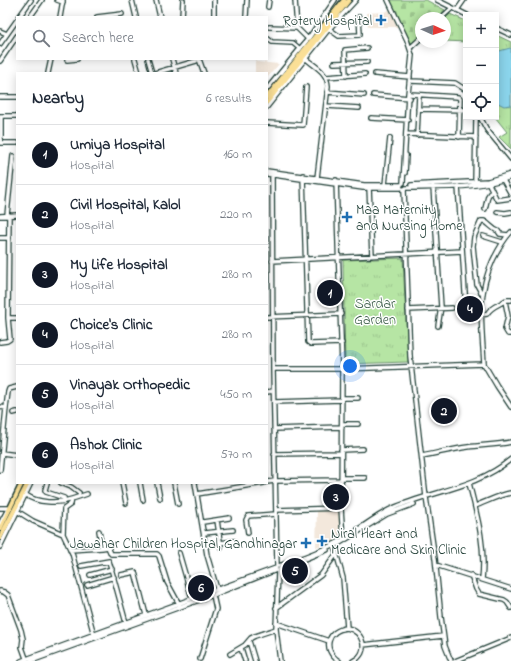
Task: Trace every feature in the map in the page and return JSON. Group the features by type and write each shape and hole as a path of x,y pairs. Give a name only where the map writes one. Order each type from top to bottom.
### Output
{"main road":[{"path":"268,96 344,0"},
{"path":"268,101 349,0"},
{"path":"0,538 21,484"},
{"path":"0,528 27,484"}],"street":[{"path":"20,16 31,0"},
{"path":"31,16 42,0"},
{"path":"57,0 63,1 60,16"},
{"path":"132,0 136,16"},
{"path":"156,0 160,16"},
{"path":"182,16 183,0"},
{"path":"214,0 214,16"},
{"path":"246,16 247,0"},
{"path":"268,0 268,7"},
{"path":"295,0 297,28 308,39"},
{"path":"268,88 308,39 334,0"},
{"path":"268,107 329,30 356,0"},
{"path":"388,0 412,55 404,186 411,367 428,496 443,636 451,661"},
{"path":"437,0 463,13"},
{"path":"457,10 464,0"},
{"path":"448,12 452,8"},
{"path":"110,16 122,14"},
{"path":"329,30 339,36 359,35 359,16"},
{"path":"0,44 16,21"},
{"path":"269,27 297,28"},
{"path":"499,29 511,34"},
{"path":"0,30 7,34"},
{"path":"0,61 16,37"},
{"path":"4,38 11,44"},
{"path":"268,39 272,42 293,43 300,49"},
{"path":"410,48 415,43"},
{"path":"346,76 345,50 367,48"},
{"path":"306,59 324,73 328,86 317,178"},
{"path":"48,72 51,60"},
{"path":"135,60 139,72"},
{"path":"148,60 153,72"},
{"path":"172,60 176,72"},
{"path":"157,72 198,60 204,72"},
{"path":"334,63 367,62"},
{"path":"326,77 365,74"},
{"path":"375,74 455,83 463,88"},
{"path":"268,123 303,124 306,87"},
{"path":"327,92 364,95"},
{"path":"373,95 458,97 461,100 459,137"},
{"path":"417,135 419,95"},
{"path":"0,98 16,97"},
{"path":"326,106 359,108"},
{"path":"418,109 463,110"},
{"path":"16,116 1,116 0,143 16,143"},
{"path":"371,118 407,120"},
{"path":"404,186 407,120"},
{"path":"475,184 476,120"},
{"path":"482,120 487,130 511,159"},
{"path":"407,134 476,138"},
{"path":"385,185 390,138"},
{"path":"0,342 10,339 8,318 8,215 13,156"},
{"path":"280,661 276,629 278,569 272,360 270,174 317,178 336,182"},
{"path":"369,187 385,185 433,187 458,186 475,184 511,174"},
{"path":"303,177 369,187 489,184 511,177"},
{"path":"303,177 309,343 342,342"},
{"path":"503,180 511,194"},
{"path":"336,182 342,342 342,539"},
{"path":"489,184 498,200 511,198"},
{"path":"458,186 466,307 481,307"},
{"path":"369,187 372,256"},
{"path":"433,187 441,307 438,326"},
{"path":"485,209 488,196 492,190"},
{"path":"497,212 511,212"},
{"path":"0,216 16,215"},
{"path":"482,294 477,285 473,246 474,237 481,221 489,224 500,234 509,233"},
{"path":"509,233 502,242 487,274 482,294 481,315 484,364 511,407"},
{"path":"484,236 502,242"},
{"path":"0,238 9,238"},
{"path":"272,261 462,251"},
{"path":"481,315 487,314 488,311 506,300 511,300"},
{"path":"505,301 508,316 505,329 508,334 511,334"},
{"path":"408,310 441,307 452,308"},
{"path":"268,317 341,314"},
{"path":"8,318 16,318"},
{"path":"273,369 342,369 484,364"},
{"path":"0,470 8,392 9,389 16,387"},
{"path":"268,392 273,391"},
{"path":"274,402 358,398"},
{"path":"0,407 6,408"},
{"path":"274,429 358,424"},
{"path":"422,456 466,447 511,442"},
{"path":"274,454 341,452 363,449"},
{"path":"2,453 16,454"},
{"path":"334,545 386,512 428,496 470,484 496,470 511,459"},
{"path":"268,483 275,481 364,478"},
{"path":"0,524 20,484"},
{"path":"0,547 31,484"},
{"path":"47,484 44,490 46,492 64,498"},
{"path":"64,484 79,493"},
{"path":"122,484 126,503"},
{"path":"140,484 143,500"},
{"path":"157,484 160,498"},
{"path":"174,484 178,504"},
{"path":"195,484 208,555 217,589"},
{"path":"197,494 260,484"},
{"path":"470,484 482,546 482,579"},
{"path":"475,506 511,493"},
{"path":"26,495 35,500 60,502 87,494"},
{"path":"31,661 213,595 278,569 334,545 387,514 428,496"},
{"path":"72,499 71,504 63,510 63,534 70,550 94,635"},
{"path":"0,508 8,508"},
{"path":"248,533 246,520 248,516 276,512 341,508"},
{"path":"18,511 33,521 63,534"},
{"path":"203,522 230,518"},
{"path":"217,520 221,548"},
{"path":"204,534 233,530"},
{"path":"99,531 102,548"},
{"path":"206,545 234,541"},
{"path":"334,545 343,578 347,628"},
{"path":"70,550 108,547 110,553 112,554 157,554 159,556 167,582 179,604"},
{"path":"179,553 192,598"},
{"path":"276,608 321,575 337,553"},
{"path":"81,566 109,560 126,623"},
{"path":"436,565 511,589"},
{"path":"90,575 112,569"},
{"path":"20,661 27,660 217,589 278,569"},
{"path":"121,575 135,572 146,615"},
{"path":"471,575 477,592 504,600 511,608"},
{"path":"87,585 114,577"},
{"path":"0,591 8,595 21,630 23,639 22,647 27,660"},
{"path":"200,658 216,609 213,595"},
{"path":"276,624 329,641"},
{"path":"339,661 330,652 329,641 336,631 347,628 358,632 361,636 363,645 360,656 353,661"},
{"path":"230,654 241,648 255,636 276,629"},
{"path":"363,645 443,636"},
{"path":"455,661 511,638"},
{"path":"248,641 255,661"},
{"path":"241,648 245,661"}],"shaded area":[{"name":"Rotery Hospital","path":"389,10 399,27 368,27 366,13 384,12"},
{"path":"255,61 279,64 268,77 268,72 255,72"},
{"path":"317,510 340,510 340,539 316,547"}],"green space":[{"path":"390,0 426,0 445,10 443,12 415,12 415,42 412,45"},
{"path":"451,14 463,20 463,42 451,41"},
{"path":"499,36 511,42 511,149 499,137 507,132 497,120 499,120"},
{"name":"Sardar Garden","path":"403,258 408,362 345,364 343,260"}],"water":[{"path":"511,49 511,105 504,106 499,104 499,51"}],"place":[{"name":"Rotery Hospital","path":"381,20"},
{"name":"Maa Maternity and Nursing Home","path":"347,217"},
{"name":"Umiya Hospital","path":"330,293"},
{"name":"Choice's Clinic","path":"470,309"},
{"name":"Civil Hospital, Kalol","path":"444,411"},
{"name":"My Life Hospital","path":"336,497"},
{"name":"Niral Heart and Medicare and Skin Clinic","path":"322,541"},
{"name":"Jawahar Children Hospital, Gandhinagar","path":"306,543"},
{"name":"Vinayak Orthopedic","path":"295,571"},
{"name":"Ashok Clinic","path":"201,588"}]}
